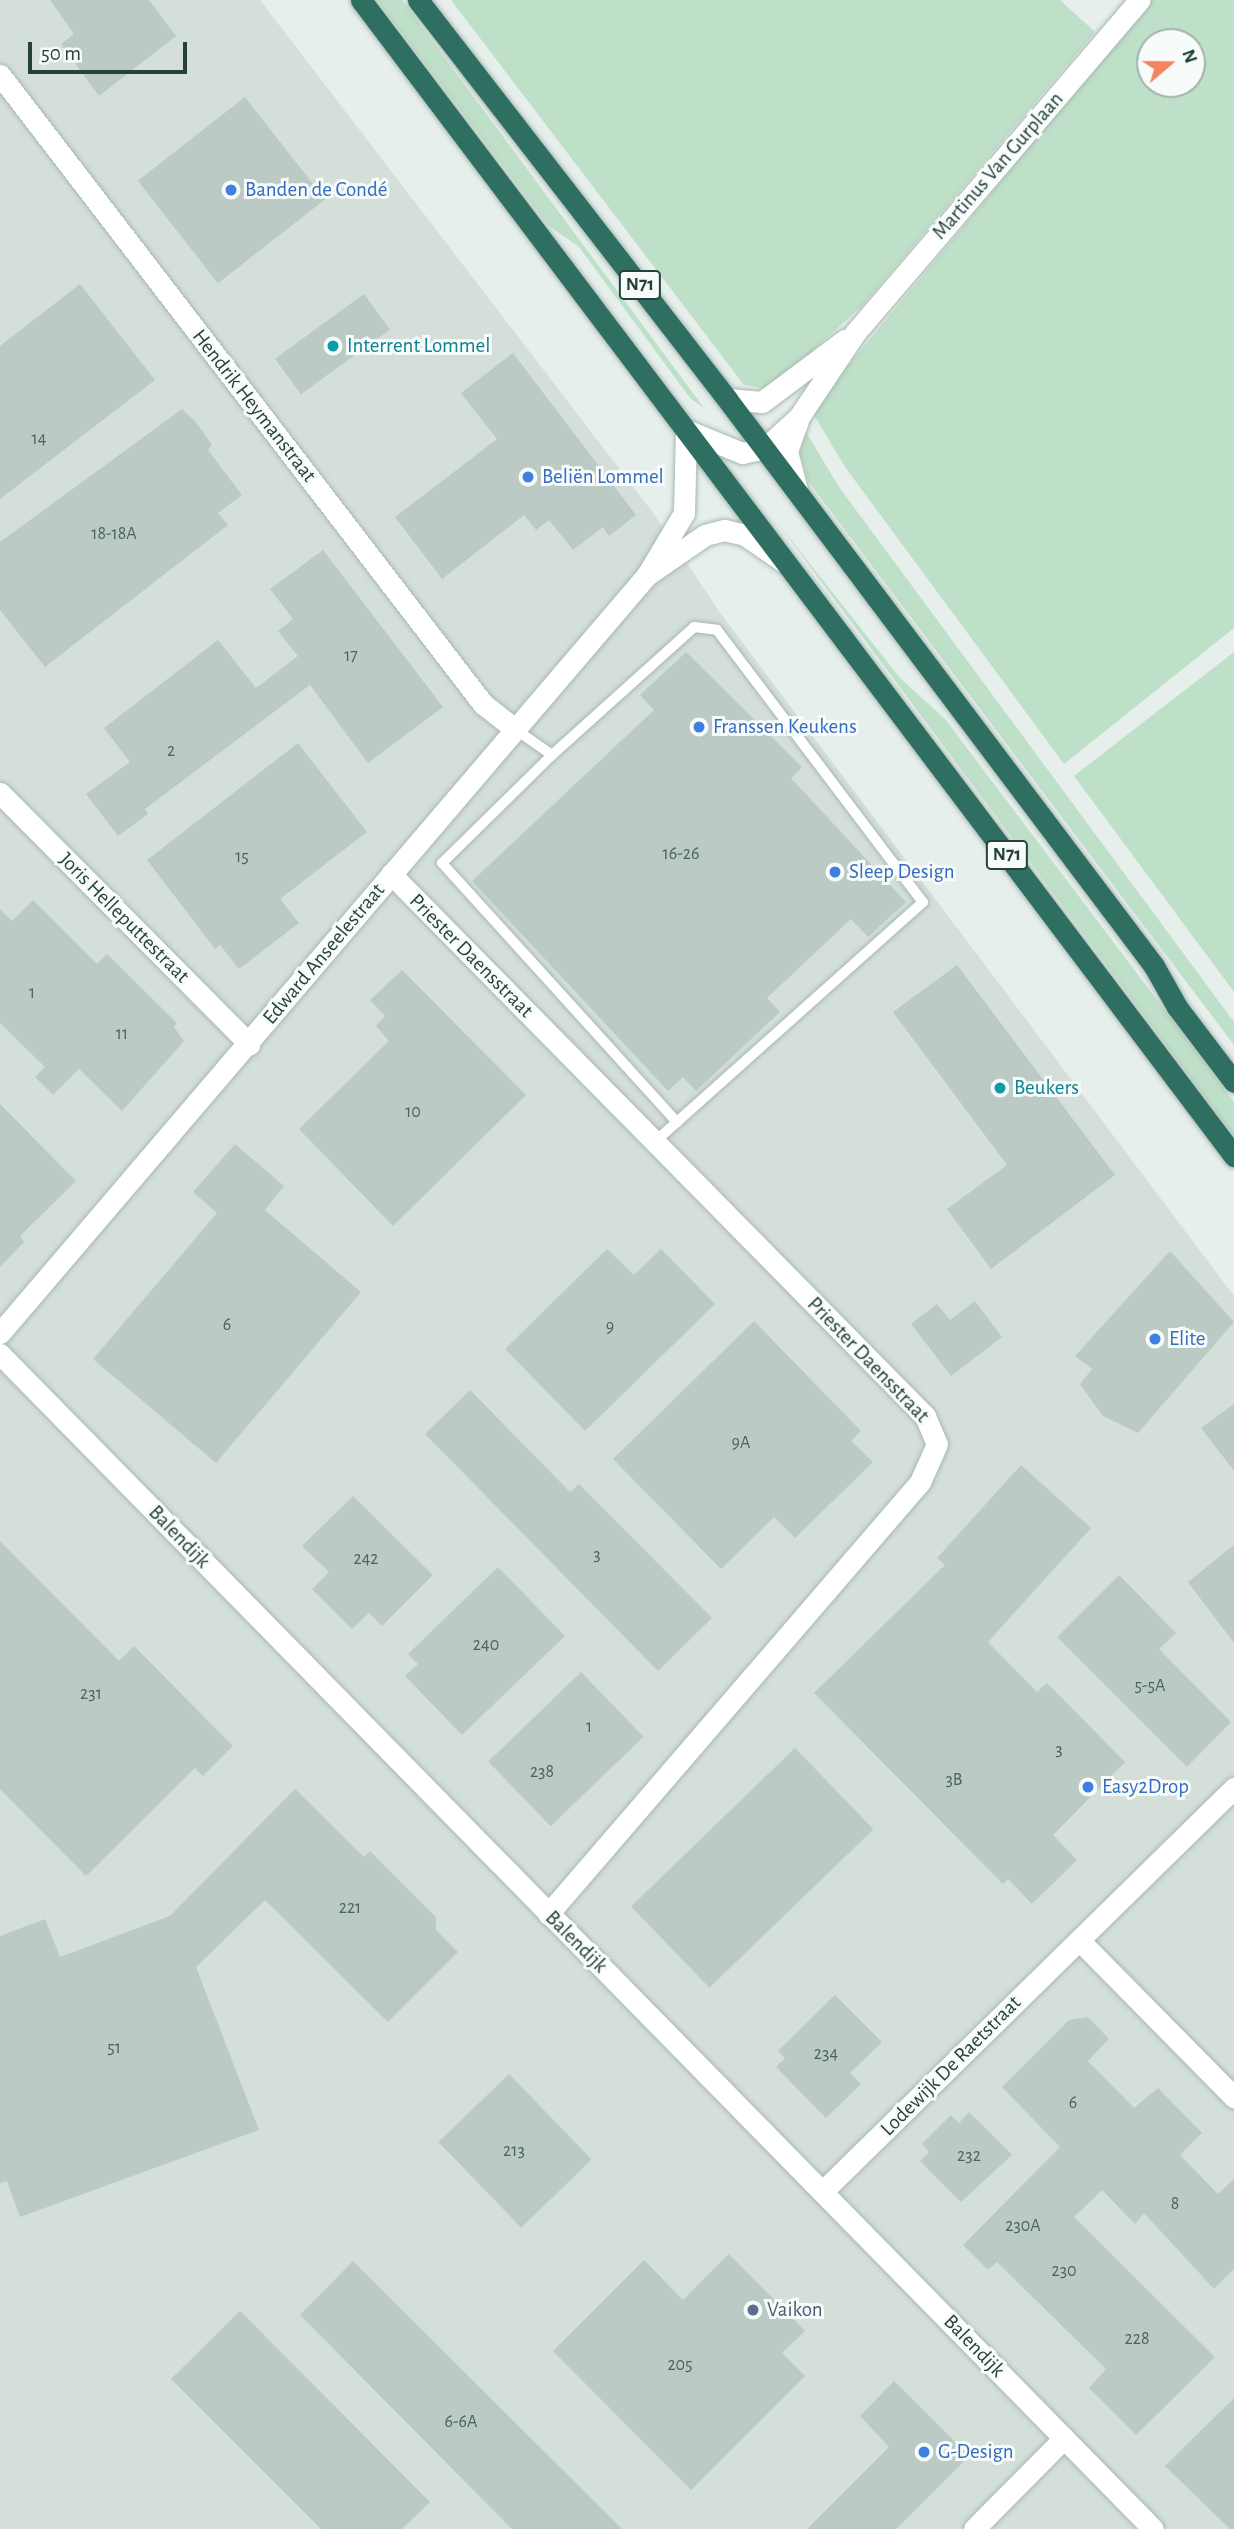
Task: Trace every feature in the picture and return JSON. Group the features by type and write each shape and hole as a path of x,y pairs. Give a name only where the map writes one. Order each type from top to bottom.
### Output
{"highway":[{"name":"N71","path":"361,0 1234,1156"},
{"name":"N71","path":"418,0 765,448 1154,966 1177,1007 1234,1082"}],"street":[{"name":"Martinus Van Gurplaan","path":"798,492 787,451 799,417 855,332 1139,0"},
{"name":"Hendrik Heymanstraat","path":"0,75 483,704 515,729"},
{"name":"Martinus Van Gurplaan","path":"727,399 762,402 783,392 855,332"},
{"name":"Martinus Van Gurplaan","path":"765,448 799,417"},
{"path":"686,430 742,453 765,448"},
{"name":"Edward Anseelestraat","path":"0,1333 648,575 684,513 686,430"},
{"name":"Edward Anseelestraat","path":"648,575 705,535 724,530 745,535 789,565"},
{"name":"Joris Helleputtestraat","path":"0,793 249,1044"},
{"name":"Priester Daensstraat","path":"391,874 925,1416 937,1444 920,1482 548,1914"},
{"name":"Balendijk","path":"0,1354 1153,2529"},
{"name":"Lodewijk De Raetstraat","path":"823,2191 1234,1788"},
{"path":"1079,1940 1234,2097"},
{"path":"974,2529 1064,2438"}],"lane":[{"path":"655,1142 923,902 717,630 694,627 552,755 442,863 677,1122"},
{"path":"515,729 552,755"}],"shaded area":[{"path":"0,0 260,0 654,514 721,614 1234,1296 1234,2529 0,2529"}],"green space":[{"path":"377,0 402,0 704,408 690,398 579,247 549,226"},
{"path":"451,0 1060,0 1095,32 862,306 779,381 763,388 744,385"},
{"path":"1152,0 1234,0 1234,628 1064,764 845,467 811,410"},
{"path":"803,427 839,487 1234,1022 1234,1045 808,481 800,452"},
{"path":"777,522 900,678 945,719 1234,1102 1234,1136"},
{"path":"1234,652 1234,992 1074,776"}],"building":[{"path":"50,0 149,0 176,36 99,96 61,44 74,34"},
{"name":"Banden de Condé","path":"245,97 325,199 218,283 138,181"},
{"path":"80,284 155,380 0,499 0,346"},
{"name":"Interrent Lommel","path":"364,294 390,330 301,394 275,359"},
{"name":"Beliën Lommel","path":"513,353 636,515 609,536 603,527 573,550 549,520 536,530 524,515 442,579 395,517 497,439 461,393"},
{"path":"182,409 196,422 212,445 208,450 242,495 218,513 228,525 45,667 0,610 0,542"},
{"path":"323,550 443,707 368,763 310,685 145,809 148,814 118,836 86,794 130,762 104,728 218,640 256,688 298,656 278,631 293,619 270,589"},
{"path":"686,652 802,767 791,778 906,902 868,937 851,919 767,998 780,1012 696,1091 683,1077 668,1091 472,881 654,710 640,695"},
{"path":"298,743 367,832 280,899 299,923 239,969 220,945 215,949 147,860"},
{"path":"33,900 97,964 107,954 177,1023 174,1027 184,1041 122,1111 79,1069 53,1095 35,1077 45,1067 0,1023 0,909 12,921"},
{"name":"Beukers","path":"957,965 1115,1175 991,1269 947,1209 1007,1165 893,1012"},
{"path":"402,970 526,1095 393,1226 299,1129 389,1041 376,1026 385,1016 370,1000"},
{"path":"0,1104 76,1181 20,1236 24,1242 0,1267"},
{"path":"235,1144 284,1186 265,1210 361,1292 216,1463 93,1359 217,1213 193,1192"},
{"path":"607,1249 634,1275 661,1249 715,1304 585,1431 505,1349"},
{"name":"Elite","path":"1170,1251 1234,1322 1138,1433 1103,1416 1080,1384 1092,1369 1075,1356"},
{"path":"975,1301 1002,1337 951,1376 911,1324 937,1304 950,1320"},
{"path":"754,1321 861,1431 851,1441 873,1462 795,1538 774,1517 721,1569 613,1459"},
{"path":"470,1390 570,1492 579,1484 712,1618 658,1671 425,1434"},
{"path":"1234,1404 1234,1471 1201,1428"},
{"path":"1021,1465 1091,1528 988,1642 1037,1692 1047,1683 1125,1762 1053,1835 1077,1860 1032,1904 1008,1879 1003,1884 814,1693 945,1565 937,1558"},
{"path":"353,1496 433,1575 382,1626 369,1613 352,1629 312,1589 329,1572 302,1546"},
{"path":"0,1541 119,1661 134,1646 233,1746 203,1776 195,1768 86,1876 0,1789"},
{"path":"1234,1545 1234,1643 1188,1582"},
{"path":"498,1567 565,1636 462,1735 405,1676 418,1664 408,1654"},
{"path":"1119,1575 1176,1633 1159,1649 1231,1722 1187,1767 1057,1637"},
{"path":"581,1672 644,1737 551,1826 488,1762"},
{"path":"795,1748 873,1829 709,1988 631,1906"},
{"path":"295,1789 364,1857 370,1851 436,1917 436,1930 458,1952 388,2022 265,1900 196,1967 259,2130 20,2217 7,2181 0,2183 0,1936 45,1919 60,1957 170,1916"},
{"path":"835,1995 882,2042 850,2073 861,2084 826,2118 776,2067 785,2058 778,2051"},
{"path":"1088,2017 1109,2039 1088,2061 1134,2108 1158,2088 1202,2133 1180,2155 1218,2194 1234,2179 1234,2269 1214,2289 1144,2213 1135,2224 1102,2190 1074,2217 1215,2357 1136,2435 1089,2388 1106,2369 997,2262 988,2270 963,2245 1060,2147 1002,2087 1069,2020"},
{"path":"509,2074 592,2160 521,2228 439,2142"},
{"path":"969,2112 1012,2155 961,2202 920,2161 929,2152 922,2144 951,2115 959,2123"},
{"path":"729,2254 805,2331 782,2353 805,2376 691,2490 553,2351 644,2260 683,2300"},
{"path":"353,2261 622,2529 512,2529 300,2315"},
{"path":"240,2311 430,2502 402,2529 321,2529 171,2379"},
{"name":"G-Design","path":"894,2381 969,2456 896,2529 807,2529 889,2447 860,2416"},
{"path":"1234,2398 1234,2529 1230,2529 1165,2466"}],"place":[{"name":"Banden de Condé","path":"231,190"},
{"name":"Interrent Lommel","path":"333,346"},
{"name":"Beliën Lommel","path":"528,477"},
{"name":"Franssen Keukens","path":"699,727"},
{"name":"Sleep Design","path":"835,872"},
{"name":"Beukers","path":"1000,1088"},
{"name":"Elite","path":"1155,1339"},
{"name":"Easy2Drop","path":"1088,1787"},
{"name":"Vaikon","path":"753,2310"},
{"name":"G-Design","path":"924,2452"}]}
